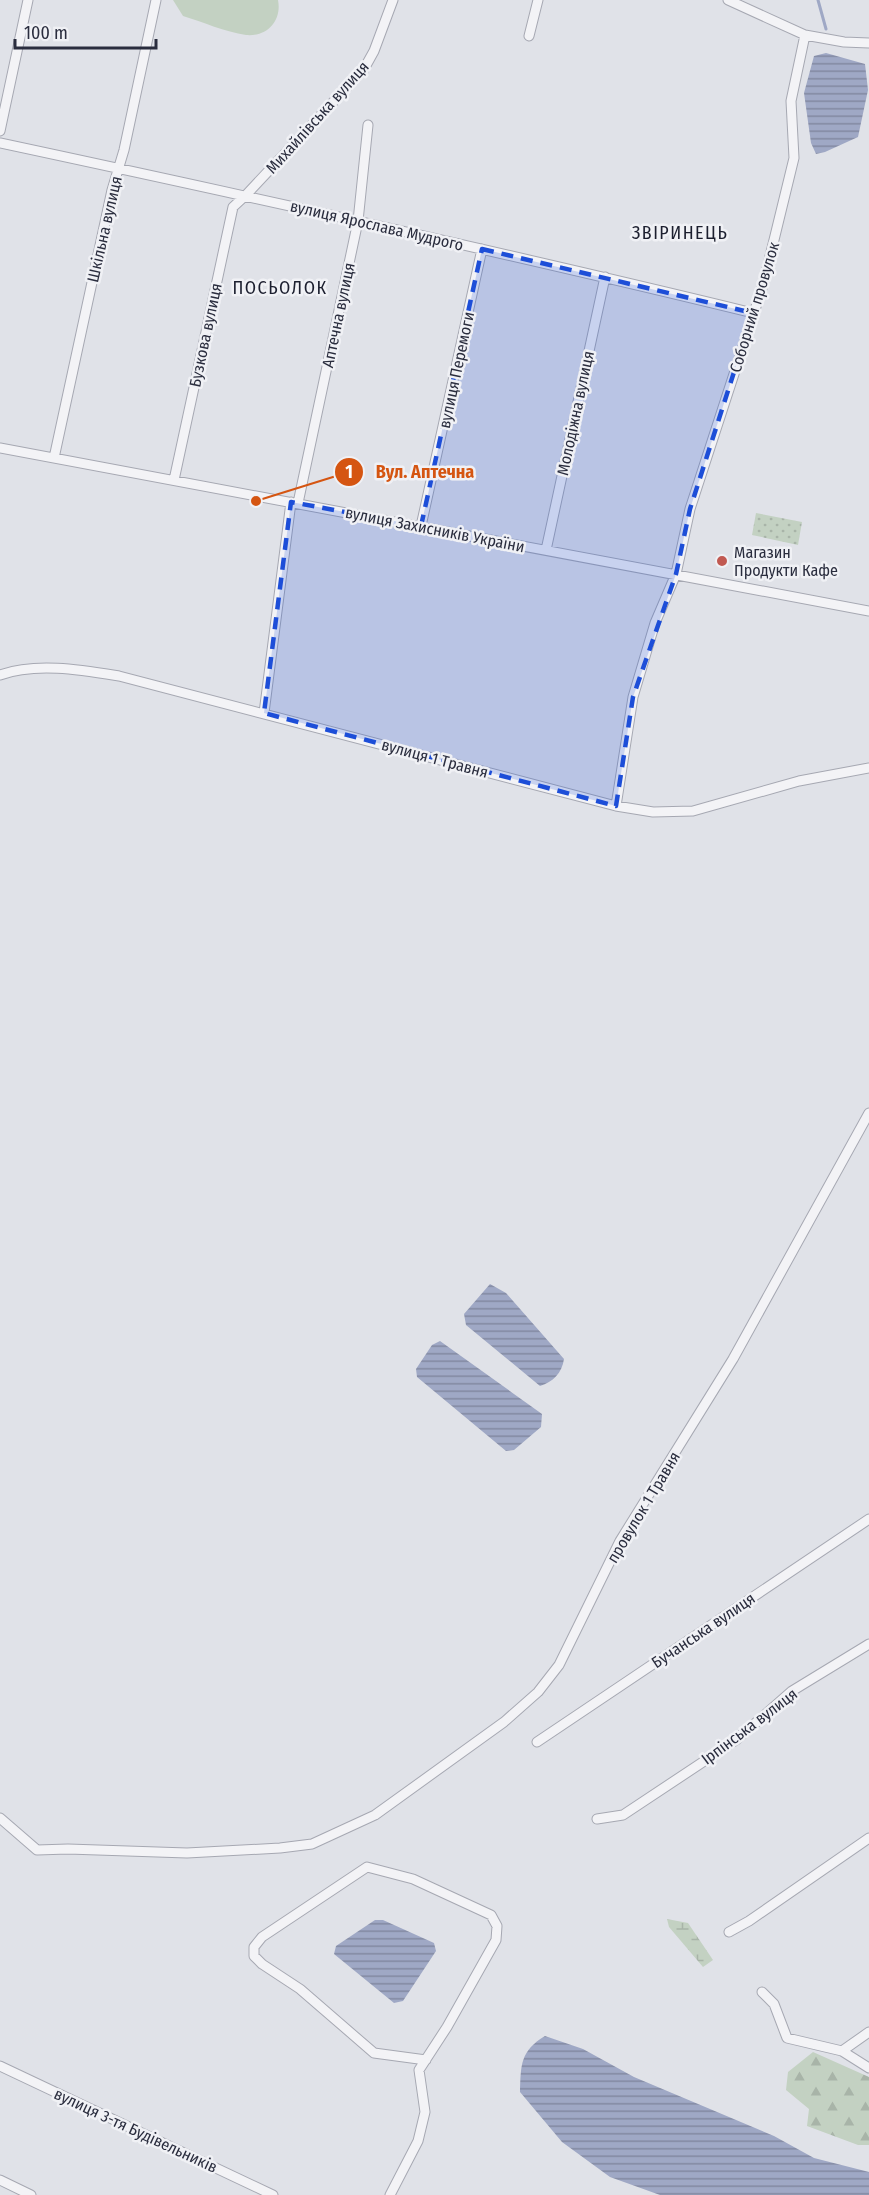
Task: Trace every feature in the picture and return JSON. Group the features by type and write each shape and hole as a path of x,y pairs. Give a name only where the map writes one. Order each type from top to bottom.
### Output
{"street":[{"path":"0,132 28,0"},
{"name":"Шкільна вулиця","path":"54,458 112,189 119,168 156,0"},
{"name":"Михайлівська вулиця","path":"246,195 364,69 374,51 393,0"},
{"path":"529,36 538,0"},
{"path":"728,0 805,35 844,42 869,43"},
{"name":"Соборний провулок","path":"616,806 633,697 655,623 676,574 690,508 763,285 794,158 791,101 805,35"},
{"name":"Аптечна вулиця","path":"264,713 295,502 358,221 368,125"},
{"name":"вулиця Ярослава Мудрого","path":"0,143 246,195 753,313"},
{"name":"Бузкова вулиця","path":"174,480 232,207 246,195"},
{"name":"вулиця Перемоги","path":"422,526 482,249"},
{"name":"Молодіжна вулиця","path":"546,550 605,277"},
{"name":"вулиця Захисників України","path":"0,448 869,611"},
{"name":"вулиця 1 Травня","path":"0,675 47,668 81,670 130,679 616,806 652,812 693,811 799,782 869,768"},
{"name":"провулок 1 Травня","path":"0,1818 37,1850 68,1849 187,1854 312,1844 375,1815 504,1722 538,1692 559,1665 620,1541 733,1359 869,1113"},
{"name":"Бучанська вулиця","path":"537,1742 869,1519"},
{"name":"Ірпінська вулиця","path":"597,1819 623,1815 736,1740 792,1691 869,1644"},
{"path":"729,1932 749,1921 869,1838"},
{"path":"390,2195 418,2141 425,2112 420,2070 447,2027 496,1940 497,1926 491,1915 413,1880 367,1867 262,1937 254,1947 254,1956 262,1964 300,1989 374,2054 426,2060"},
{"path":"762,1992 774,2004 787,2038 842,2051 869,2068"},
{"path":"842,2051 869,2032"},
{"name":"вулиця 3-тя Будівельників","path":"0,2066 273,2195"},
{"path":"0,2181 18,2192 31,2195"}],"highlighted area":[{"path":"482,249 753,313 690,509 676,574 633,697 616,806 264,713 291,502 421,526"}],"green space":[{"path":"173,0 278,0 279,7 272,26 261,33 246,35 183,16"},
{"path":"756,513 802,522 798,545 752,535"},
{"path":"667,1919 688,1923 713,1960 703,1967 669,1927"},
{"path":"813,2052 869,2077 869,2145 858,2145 807,2126 809,2109 786,2090 788,2072"}],"water":[{"path":"826,53 865,64 868,90 858,137 816,154 811,143 804,93 814,56"},
{"path":"490,1284 506,1293 564,1359 559,1373 549,1382 540,1386 466,1325 464,1314"},
{"path":"440,1341 542,1414 541,1427 514,1450 506,1451 417,1377 416,1369 432,1345"},
{"path":"375,1920 383,1920 434,1943 436,1951 403,2001 394,2003 334,1954 336,1946"},
{"path":"545,2036 583,2049 634,2077 774,2136 814,2158 869,2172 869,2195 660,2195 610,2177 562,2142 520,2092 522,2066 526,2053"}],"waterway":[{"path":"818,0 826,29"}],"place":[{"name":"Вул. Аптечна","path":"256,501"},
{"name":"Магазин Продукти Кафе","path":"722,561"}],"district":[{"name":"ЗВІРИНЕЦЬ","path":"680,233"},
{"name":"ПОСЬОЛОК","path":"280,288"}]}
